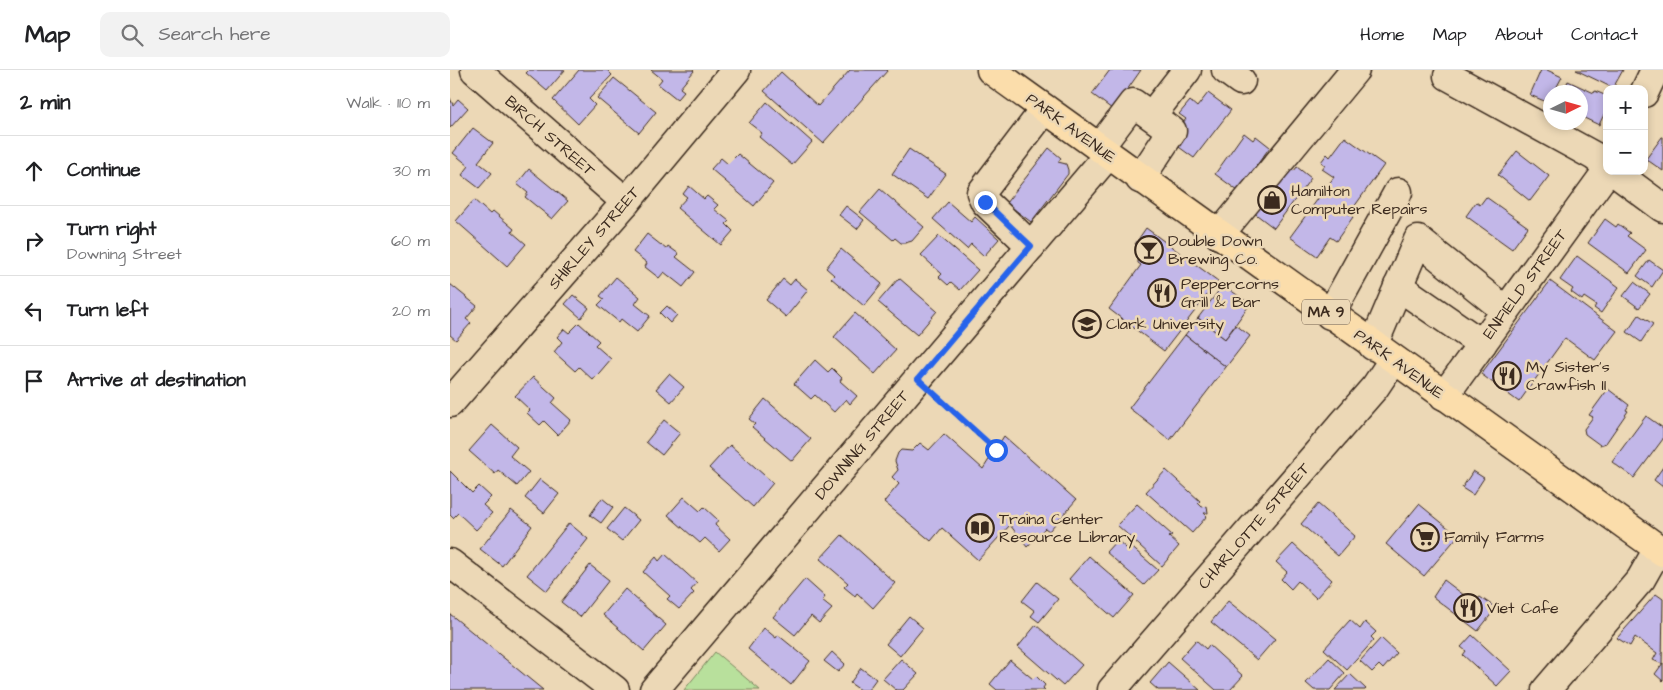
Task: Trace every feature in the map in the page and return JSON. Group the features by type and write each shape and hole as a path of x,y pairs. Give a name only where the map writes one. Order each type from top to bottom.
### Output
{"highway":[{"name":"PARK AVENUE","path":"991,70 1140,179 1660,550"}],"street":[{"name":"BIRCH STREET","path":"475,70 626,202"},
{"name":"SHIRLEY STREET","path":"450,403 626,202 736,70"},
{"path":"1140,179 1172,131 1152,116 1187,70"},
{"path":"1219,235 1355,70"},
{"path":"1648,85 1655,70"},
{"path":"1448,76 1594,156 1603,163"},
{"name":"DOWNING STREET","path":"654,690 1031,246 1104,151 1133,103 1152,116"},
{"path":"1031,246 985,202 981,192 1045,109"},
{"name":"ENFIELD STREET","path":"1444,396 1604,175"},
{"path":"1618,175 1663,208"},
{"path":"1330,315 1398,192"},
{"name":"CHARLOTTE STREET","path":"1112,690 1375,387 1398,286 1418,240 1505,310"},
{"path":"1398,286 1482,344"},
{"path":"1546,690 1641,579 1660,550"},
{"path":"450,563 615,690"}],"path":[{"path":"918,379 996,450"}],"green space":[{"path":"715,652 760,690 684,690"}],"building":[{"path":"529,70 565,70 547,91 526,73"},
{"path":"579,70 607,70 612,75 589,99 595,105 578,124 553,100"},
{"path":"651,70 694,71 680,88 684,91 677,99 658,84 662,79"},
{"path":"850,70 888,70 823,143 764,91 781,72 818,106"},
{"path":"1110,70 1141,70 1127,90 1130,93 1116,112 1092,94"},
{"path":"1541,70 1547,70 1562,77 1558,85 1543,85 1543,100 1530,95"},
{"path":"1576,70 1623,70 1615,85 1607,85"},
{"path":"614,78 656,112 639,133 597,98"},
{"path":"1568,81 1577,85 1566,85"},
{"path":"1588,90 1603,94 1603,116 1599,125 1588,120"},
{"path":"1208,93 1231,110 1194,158 1172,142 1178,129 1186,119 1179,114 1190,101 1197,107"},
{"path":"450,98 453,105 458,99 468,108 450,128"},
{"path":"767,102 812,142 792,165 759,137 762,133 749,123"},
{"path":"473,128 493,143 478,162 492,173 479,188 462,175 469,166 453,153"},
{"path":"1244,133 1253,140 1256,136 1270,147 1238,191 1215,174"},
{"path":"1345,137 1384,165 1349,214 1353,217 1336,241 1330,237 1317,256 1290,237 1334,177 1322,169 1325,165 1321,162 1327,154 1330,157"},
{"path":"1663,137 1663,171 1648,160 1648,156"},
{"path":"1049,148 1061,158 1058,162 1066,164 1068,174 1031,222 1006,203"},
{"path":"909,149 946,174 928,199 892,174"},
{"path":"1517,151 1549,176 1530,201 1498,175"},
{"path":"738,154 773,183 754,206 711,169 721,158 728,164"},
{"path":"1287,166 1294,171 1297,167 1311,178 1274,228 1253,212"},
{"path":"529,169 568,201 552,219 525,197 528,193 517,184"},
{"path":"689,186 704,199 707,196 718,205 714,209 729,221 726,224 733,231 721,245 677,208 687,197 683,194"},
{"path":"880,189 924,227 912,241 901,243 895,238 893,240 860,212"},
{"path":"1486,197 1528,227 1512,249 1466,216 1476,202 1480,205"},
{"path":"474,200 490,214 493,211 514,229 512,232 526,244 507,266 456,221"},
{"path":"948,202 971,222 975,217 999,239 984,256 971,244 967,249 933,219"},
{"path":"846,206 864,220 857,229 839,215"},
{"path":"1605,219 1616,227 1618,224 1630,233 1627,236 1646,250 1629,273 1588,243"},
{"path":"1146,228 1218,281 1164,351 1109,309 1141,265 1138,263 1138,257 1142,249 1135,244"},
{"path":"647,234 666,249 668,246 679,254 676,257 695,272 683,287 664,272 659,278 645,267 647,263 633,252"},
{"path":"939,236 978,270 960,290 951,282 948,285 939,277 942,274 921,255"},
{"path":"841,249 882,284 864,306 831,278 834,275 826,268"},
{"path":"1577,256 1619,287 1601,313 1594,308 1596,305 1584,297 1582,300 1571,292 1573,289 1560,280"},
{"path":"1649,260 1663,270 1652,287 1637,276"},
{"path":"616,277 640,297 635,304 650,316 637,332 621,319 619,322 598,305 604,299 600,296"},
{"path":"899,278 937,311 917,335 878,302"},
{"path":"783,279 790,285 795,279 808,290 786,317 766,300"},
{"path":"1550,281 1617,331 1595,360 1565,338 1519,402 1481,374"},
{"path":"1634,282 1650,294 1639,308 1623,296"},
{"path":"450,284 477,306 466,319 471,323 456,340 450,335"},
{"path":"1223,285 1250,304 1225,339 1198,318"},
{"path":"573,295 589,308 581,318 565,304"},
{"path":"667,306 677,315 670,323 660,313"},
{"path":"855,313 896,350 875,374 834,337"},
{"path":"1639,315 1653,324 1641,342 1627,332"},
{"path":"1198,318 1225,339 1236,325 1250,336 1226,367 1185,335"},
{"path":"579,323 599,341 595,345 611,359 593,380 579,367 575,371 554,352 562,342 557,337 564,329 569,333"},
{"path":"1185,335 1226,367 1170,440 1129,408"},
{"path":"815,360 828,372 832,368 842,378 840,381 857,396 850,404 846,399 834,412 815,395 811,399 794,384"},
{"path":"669,374 684,387 671,402 656,389"},
{"path":"533,377 556,398 552,403 571,420 558,435 544,421 540,425 527,413 530,410 515,396"},
{"path":"1608,389 1629,405 1626,410 1628,411 1606,443 1600,445 1585,434 1584,429 1593,417 1589,415"},
{"path":"765,399 811,439 792,461 752,427 755,424 749,419"},
{"path":"1646,416 1663,428 1663,439 1634,478 1612,462"},
{"path":"664,420 680,433 662,455 646,442"},
{"path":"492,425 517,447 510,456 529,472 517,486 498,470 495,474 469,451"},
{"path":"944,434 983,469 1004,436 1076,500 1049,531 1045,528 1027,547 1010,525 978,560 942,528 931,541 884,502 899,484 892,477 898,470 895,461 898,453 901,450 912,451 920,443 929,450"},
{"path":"730,445 773,483 753,507 709,468"},
{"path":"1663,467 1663,487 1654,480"},
{"path":"1166,470 1200,501 1198,503 1202,507 1207,506 1208,513 1204,513 1207,516 1192,533 1146,492"},
{"path":"450,471 472,493 479,486 491,497 483,505 492,513 476,530 458,513 453,518 450,515"},
{"path":"1473,471 1484,478 1473,495 1462,488"},
{"path":"540,479 559,494 544,513 525,498"},
{"path":"684,497 700,511 704,507 718,520 715,525 730,539 719,551 705,538 700,543 668,515"},
{"path":"602,498 613,507 601,523 590,515"},
{"path":"1137,504 1172,535 1169,537 1179,546 1162,566 1117,525"},
{"path":"1318,504 1355,536 1338,556 1301,524"},
{"path":"1419,504 1458,536 1424,576 1386,544"},
{"path":"624,508 639,520 622,541 607,529"},
{"path":"511,510 532,526 502,566 480,549"},
{"path":"569,523 588,539 547,591 527,575"},
{"path":"842,535 895,583 873,608 857,593 855,596 844,587 848,583 820,559"},
{"path":"1117,540 1126,548 1129,545 1158,570 1144,585 1106,552"},
{"path":"1293,544 1332,580 1316,598 1298,581 1291,589 1281,579 1287,572 1276,562"},
{"path":"665,554 697,583 691,590 694,593 679,609 667,599 670,596 643,572 656,557 659,561"},
{"path":"1089,556 1134,595 1114,618 1069,579"},
{"path":"590,565 609,580 580,617 561,602"},
{"path":"805,579 825,597 822,601 832,609 819,623 811,616 795,635 773,617"},
{"path":"1444,580 1473,602 1480,597 1496,608 1478,631 1433,597"},
{"path":"1037,582 1058,599 1039,622 1031,616 1035,611 1022,601"},
{"path":"625,589 666,625 644,651 603,615"},
{"path":"1656,594 1663,599 1662,664 1653,660 1657,653 1635,637 1630,646 1617,638"},
{"path":"1228,601 1275,639 1257,660 1211,622"},
{"path":"450,614 543,690 450,690"},
{"path":"909,616 923,628 900,656 886,644"},
{"path":"1350,620 1360,629 1365,622 1376,632 1371,637 1374,640 1347,670 1324,649"},
{"path":"1036,625 1082,665 1063,686 1018,647"},
{"path":"764,628 776,638 778,635 810,661 791,685 748,649"},
{"path":"1472,635 1511,671 1497,686 1463,655 1466,651 1461,647"},
{"path":"1381,638 1397,653 1383,669 1379,665 1372,672 1360,661"},
{"path":"1196,640 1206,649 1209,645 1243,676 1230,690 1216,690 1180,658"},
{"path":"832,652 845,664 838,672 824,661"},
{"path":"1329,658 1345,673 1330,690 1314,690 1306,683"},
{"path":"901,659 918,674 903,690 896,690 883,679"},
{"path":"1010,660 1033,679 1036,676 1045,685 1043,688 1045,690 997,690 990,684"},
{"path":"1168,662 1200,690 1158,690 1150,683"},
{"path":"1663,663 1663,681 1655,674"},
{"path":"861,668 876,679 868,690 860,690 850,683"},
{"path":"1350,674 1366,689 1335,690"}],"place":[{"name":"Hamilton Computer Repairs","path":"1272,200"},
{"name":"Double Down Brewing Co.","path":"1149,250"},
{"name":"Peppercorns Grill & Bar","path":"1162,293"},
{"name":"Clark University","path":"1087,324"},
{"name":"My Sister's Crawfish II","path":"1507,376"},
{"name":"Traina Center Resource Library","path":"980,528"},
{"name":"Family Farms","path":"1425,537"},
{"name":"Viet Cafe","path":"1468,608"}],"route":[{"path":"985,202 1031,246 918,379 996,450"}]}
